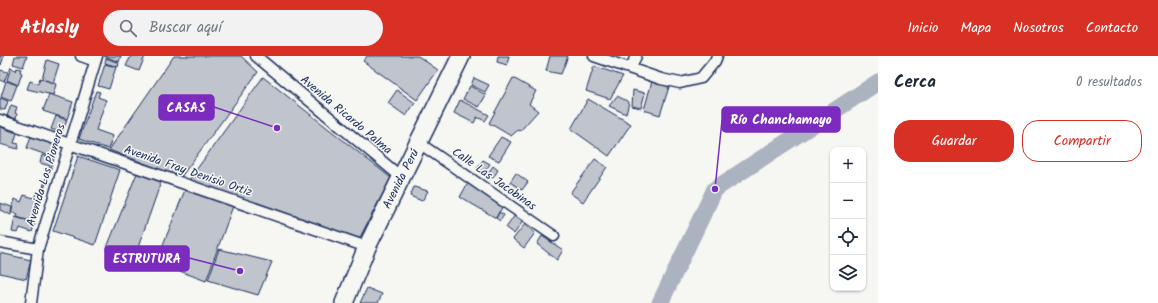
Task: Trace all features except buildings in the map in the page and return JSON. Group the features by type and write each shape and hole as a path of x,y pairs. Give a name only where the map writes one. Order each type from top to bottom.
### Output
{"highway":[{"name":"Avenida Perú","path":"344,303 367,247 461,56"}],"street":[{"path":"81,56 96,58"},
{"name":"Avenida Ricardo Palma","path":"256,56 401,177"},
{"path":"594,56 661,79 680,83 701,78 715,61 717,56"},
{"path":"631,68 636,56"},
{"name":"Avenida Los Pioneros","path":"31,303 38,249 96,58"},
{"name":"Avenida Fray Denisio Ortiz","path":"0,120 367,247"},
{"name":"Calle Las Jacobinas","path":"419,143 554,236"},
{"path":"0,242 38,249"}],"waterway":[{"path":"660,303 715,189 878,82"}],"place":[{"name":"CASAS","path":"277,128"},
{"name":"Río Chanchamayo","path":"715,189"},
{"name":"ESTRUTURA","path":"240,271"}]}
